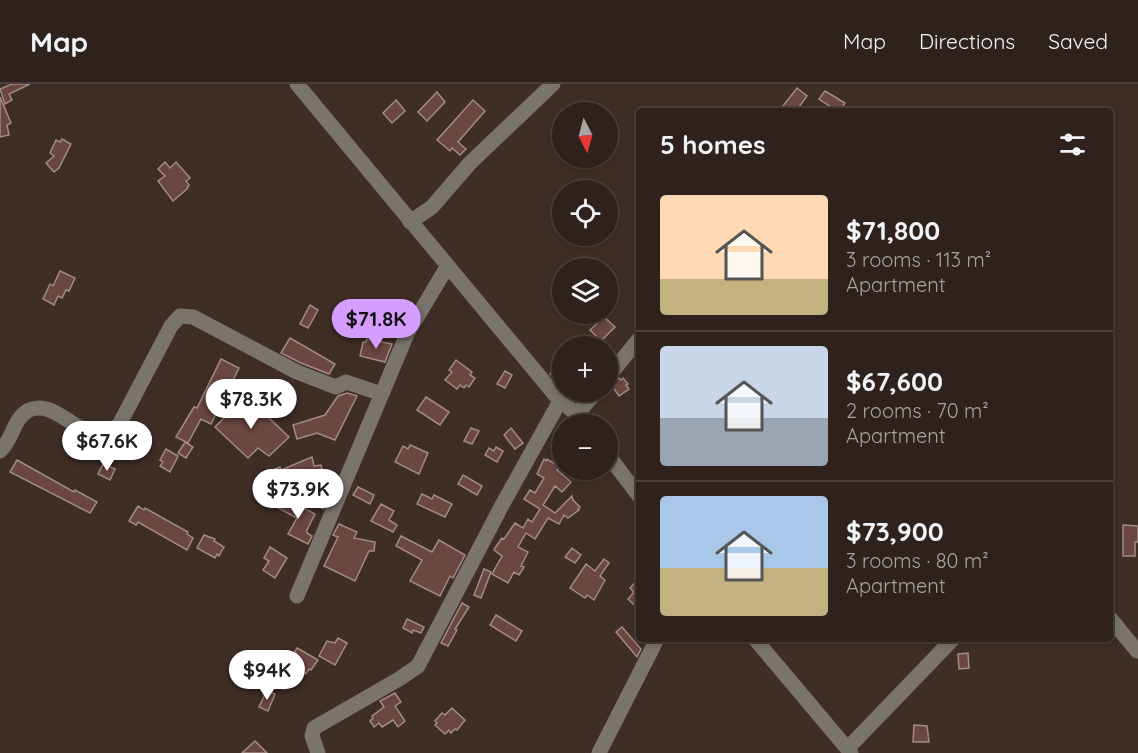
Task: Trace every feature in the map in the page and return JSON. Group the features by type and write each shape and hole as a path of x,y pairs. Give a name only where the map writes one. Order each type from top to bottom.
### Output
{"street":[{"path":"297,84 552,392"},
{"path":"410,222 432,207 470,163 553,84"},
{"path":"297,596 407,334 447,267"},
{"path":"0,451 4,448 17,421 29,410 46,407 90,432 106,433 119,425 171,326 180,316 193,316 297,372 336,387 346,382 382,394"},
{"path":"618,365 636,343"},
{"path":"318,753 312,736 314,728 418,666 501,507 559,402"},
{"path":"561,402 575,414"},
{"path":"618,468 636,492"},
{"path":"1113,622 1137,651 1138,649"},
{"path":"598,753 655,642"},
{"path":"758,642 849,750 950,642"}],"building":[{"path":"12,84 30,84 9,94 12,100 5,104 0,89"},
{"path":"797,88 807,96 798,108 781,108"},
{"path":"825,91 845,103 842,108 832,108 819,99"},
{"path":"437,92 445,102 427,121 418,112"},
{"path":"0,97 11,123 7,125 9,135 0,137"},
{"path":"396,100 405,111 392,123 383,113"},
{"path":"473,100 485,111 458,142 466,149 460,155 452,148 450,151 437,140"},
{"path":"62,139 71,144 59,168 54,172 46,163 54,156 50,153 56,140 60,142"},
{"path":"165,162 170,168 176,162 190,178 186,181 189,185 187,189 173,201 158,181 165,176 158,169"},
{"path":"60,271 75,278 69,291 66,290 62,298 58,296 54,305 43,299 50,284 53,286"},
{"path":"310,305 318,310 308,328 300,324"},
{"path":"596,324 612,324 615,327 606,336 596,336 590,330"},
{"path":"290,338 335,364 329,374 281,353"},
{"path":"367,339 392,344 385,362 360,356 363,342"},
{"path":"221,359 239,368 211,424 201,419 188,443 176,437 194,407 197,408"},
{"path":"456,360 472,372 470,375 475,378 469,387 466,385 464,388 460,385 457,389 445,380 452,372 449,370"},
{"path":"505,371 512,375 505,388 497,384"},
{"path":"623,378 629,389 619,396 618,395 618,379"},
{"path":"347,393 357,396 335,440 317,433 297,439 293,425 325,415 338,396"},
{"path":"246,396 289,437 269,456 258,448 248,458 215,427"},
{"path":"426,397 449,412 440,425 417,410"},
{"path":"471,428 479,431 472,444 464,441"},
{"path":"511,428 523,443 515,449 504,435"},
{"path":"185,442 193,447 186,458 178,453"},
{"path":"410,445 428,453 419,474 395,462 403,446 408,449"},
{"path":"496,447 503,451 497,462 485,455 489,448 494,451"},
{"path":"166,449 178,456 170,472 160,466 163,462 160,460"},
{"path":"312,457 314,466 321,465 323,473 335,480 323,509 313,503 320,490 306,484 303,477 271,489 265,473 280,467 281,470"},
{"path":"544,459 546,461 547,459 552,462 552,480 571,482 562,492 555,486 543,505 555,513 572,496 580,507 568,518 564,515 559,524 548,518 535,539 526,533 518,547 528,552 521,566 524,567 519,575 514,572 508,583 492,574 502,556 494,550 515,523 523,528 528,519 532,522 540,509 524,499 530,490 535,493 544,478 537,474"},
{"path":"17,460 74,492 75,490 97,502 90,513 10,472"},
{"path":"103,464 115,469 110,480 98,474"},
{"path":"463,475 482,486 477,495 458,484"},
{"path":"358,487 374,495 370,504 353,495"},
{"path":"422,494 432,499 434,495 452,504 445,517 417,504"},
{"path":"283,497 315,514 307,530 307,533 312,536 308,544 288,534 297,518 278,508"},
{"path":"381,504 394,511 389,520 397,525 393,532 371,521"},
{"path":"138,506 188,532 187,534 193,538 187,550 138,522 136,525 129,521"},
{"path":"339,524 357,532 354,538 375,542 374,551 369,551 355,581 324,566 338,537 333,535"},
{"path":"1123,525 1138,526 1135,556 1123,556"},
{"path":"204,535 215,539 214,541 224,547 219,556 217,554 215,558 197,548"},
{"path":"401,536 432,552 439,540 465,555 453,578 450,576 440,596 410,581 422,560 396,546"},
{"path":"270,547 287,558 275,578 263,570 269,561 264,558"},
{"path":"572,548 581,555 575,563 565,557"},
{"path":"604,559 609,563 600,576 605,580 594,600 587,595 585,598 570,588 586,564 595,571"},
{"path":"484,569 491,572 481,598 474,595"},
{"path":"636,581 636,601 633,604 628,599 634,592 630,588"},
{"path":"462,603 469,607 455,629 457,630 448,646 441,643"},
{"path":"496,615 522,631 516,641 490,625"},
{"path":"407,619 424,627 421,633 413,630 412,633 403,628"},
{"path":"622,627 641,649 637,657 616,632"},
{"path":"338,638 347,643 335,665 319,656 327,641 335,643"},
{"path":"297,648 318,660 306,674 290,660"},
{"path":"968,653 969,668 959,669 958,654"},
{"path":"279,674 288,678 284,689 275,686"},
{"path":"267,690 275,694 268,711 259,707"},
{"path":"395,693 401,702 395,706 405,721 398,727 393,720 382,727 379,723 374,727 370,721 372,716 384,707 380,701"},
{"path":"452,708 465,720 457,730 451,733 449,730 445,734 435,725 437,723 435,721 442,713 445,715"},
{"path":"914,725 927,726 929,742 913,742"},
{"path":"255,741 267,753 242,753"}]}
